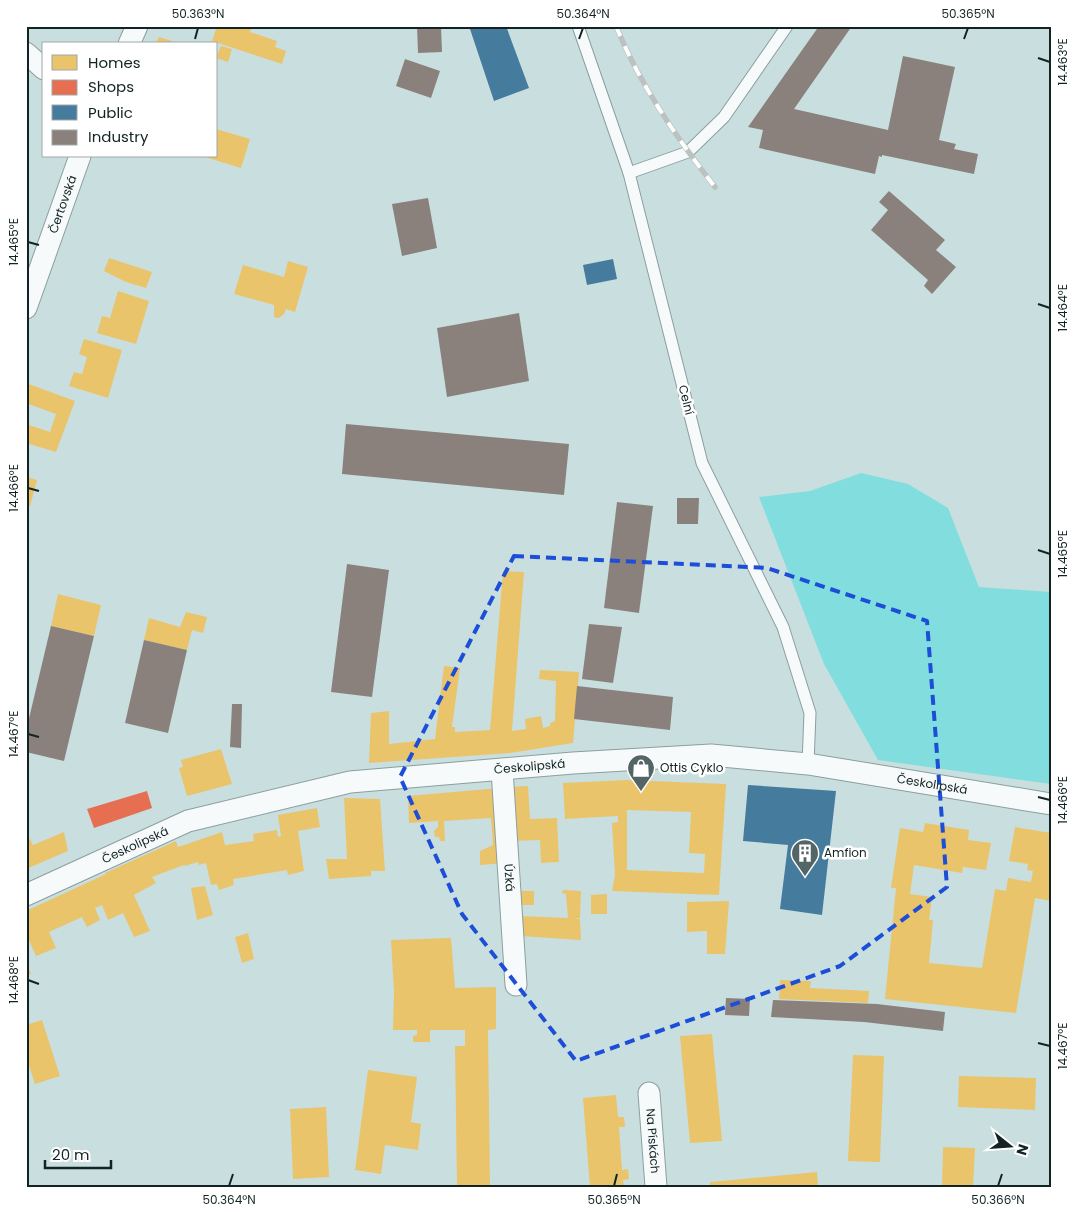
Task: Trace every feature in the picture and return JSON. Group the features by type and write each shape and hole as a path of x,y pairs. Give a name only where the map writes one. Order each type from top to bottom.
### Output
{"street":[{"path":"130,42 137,26"},
{"path":"26,53 42,67"},
{"name":"Čertovská","path":"26,308 79,158"},
{"name":"Českolipská","path":"26,895 188,821 350,782 573,763 711,755 808,764 1051,804"},
{"name":"Úzká","path":"502,770 516,985"},
{"name":"Na Pískách","path":"649,1093 656,1187"}],"lane":[{"name":"Celní","path":"578,26 629,173 702,463 783,627 810,713 808,764"},
{"path":"629,173 688,152 724,117 787,26"}],"highlighted area":[{"path":"514,556 767,568 927,621 947,887 840,966 576,1061 462,914 400,777"}],"shaded area":[{"path":"861,473 908,484 948,508 979,587 1051,592 1051,784 878,760 824,664 759,497 810,491"}],"building: Homes":[{"path":"217,26 252,26 250,32 277,41 275,47 286,51 282,64 212,41"},
{"path":"159,37 175,42 156,42"},
{"path":"221,46 232,49 228,62 218,59"},
{"path":"218,130 250,139 241,168 208,158 218,158"},
{"path":"109,258 152,272 146,288 126,282 104,271"},
{"path":"288,261 308,267 295,312 286,309 279,318 274,317 274,305 234,294 243,265 284,277"},
{"path":"118,291 149,301 136,344 97,333 102,316 110,318"},
{"path":"84,339 122,350 108,398 69,386 74,372 82,374 87,357 79,354"},
{"path":"26,383 75,401 56,452 26,443 26,424 50,432 56,414 26,403"},
{"path":"26,477 37,480 30,506 26,505"},
{"path":"503,571 524,572 512,731 526,729 525,719 541,716 543,728 550,726 550,723 555,721 556,681 539,679 540,670 579,672 573,743 510,753 369,763 371,713 389,711 389,744 435,739 444,666 460,668 452,727 455,727 455,732 490,730"},
{"path":"58,594 101,605 94,636 51,626"},
{"path":"186,612 207,617 203,633 192,630 187,650 144,640 149,618 180,627"},
{"path":"221,749 232,784 187,796 179,768 183,767 181,760"},
{"path":"627,780 726,784 719,895 612,891 615,875 612,823 618,822 618,816 565,819 563,783","holes":["627,810 691,812 689,853 705,854 704,873 627,870"]},
{"path":"528,786 530,819 557,818 559,862 541,863 540,840 513,841 509,787"},
{"path":"499,788 505,863 480,865 480,851 493,845 491,818 444,821 445,841 440,841 439,837 435,837 434,831 438,827 438,821 409,823 408,796"},
{"path":"344,798 380,799 385,871 371,871 371,876 329,879 326,859 347,859"},
{"path":"317,808 320,827 298,831 304,871 288,875 287,870 233,879 234,885 219,890 217,884 211,885 206,863 199,865 198,862 184,865 152,877 156,883 134,895 150,931 134,937 123,913 108,920 102,905 95,908 100,920 87,927 82,917 49,932 56,948 36,956 28,938 26,939 26,911 176,841 178,847 222,832 225,845 254,841 253,834 277,830 278,837 281,836 278,815"},
{"path":"925,823 969,830 968,840 991,843 986,870 963,867 962,873 914,865 910,894 932,897 929,920 933,920 929,963 982,968 995,889 1006,891 1008,878 1031,882 1033,871 1027,870 1028,864 1009,861 1015,827 1051,833 1051,901 1035,898 1016,1013 885,999 896,888 891,888 900,828 923,832"},
{"path":"64,832 68,851 26,869 26,841 30,839 33,845"},
{"path":"205,886 213,915 197,920 191,888"},
{"path":"563,890 581,891 580,918 573,918 580,919 581,940 520,936 519,916 568,918 566,894 562,893"},
{"path":"518,891 534,891 534,905 518,905"},
{"path":"607,894 607,914 591,914 591,895"},
{"path":"729,901 725,954 707,954 707,931 687,932 687,902"},
{"path":"248,933 254,959 242,963 235,937"},
{"path":"451,938 455,988 496,987 496,1029 488,1030 490,1187 457,1187 455,1046 465,1046 465,1030 430,1030 430,1042 413,1042 413,1036 417,1035 417,1030 393,1030 394,992 391,940"},
{"path":"26,962 31,974 26,975"},
{"path":"780,980 811,981 810,988 869,991 868,1003 779,999"},
{"path":"42,1020 60,1076 35,1084 26,1056 26,1025"},
{"path":"712,1034 722,1141 690,1143 680,1036"},
{"path":"853,1055 884,1056 880,1162 848,1161"},
{"path":"368,1070 417,1077 411,1122 421,1124 418,1150 385,1145 381,1174 355,1170"},
{"path":"959,1076 1036,1078 1035,1110 958,1107"},
{"path":"616,1095 618,1117 624,1117 625,1127 619,1127 622,1170 628,1169 629,1179 623,1180 624,1187 590,1187 583,1098"},
{"path":"326,1107 329,1177 293,1179 290,1109"},
{"path":"943,1147 975,1148 973,1187 942,1187"},
{"path":"817,1172 818,1187 710,1187 710,1182"}],"building: Shops":[{"path":"147,791 152,808 94,828 87,809"}],"building: Public":[{"path":"469,26 506,26 529,88 494,101"},
{"path":"613,259 617,279 587,285 583,265"},
{"name":"Amfion","path":"748,785 836,791 822,915 780,909 788,845 743,841"}],"building: Industry":[{"path":"417,26 441,26 442,52 418,53"},
{"path":"819,26 852,26 794,109 888,130 903,56 955,67 939,140 956,144 954,149 978,154 974,174 882,155 882,157 879,156 875,174 759,148 763,130 748,127"},
{"path":"405,59 440,71 431,98 396,86"},
{"path":"889,191 945,240 936,250 956,267 932,294 924,286 928,280 871,230 888,210 879,202"},
{"path":"428,198 437,248 402,256 392,204"},
{"path":"519,313 529,381 447,397 437,328"},
{"path":"346,424 569,444 564,495 342,474"},
{"path":"677,498 699,498 698,524 677,524"},
{"path":"617,502 653,506 639,613 604,608"},
{"path":"347,564 389,570 372,697 331,692"},
{"path":"589,624 622,627 613,683 582,679"},
{"path":"51,626 94,636 64,761 26,752 26,731"},
{"path":"144,640 187,650 168,733 125,723"},
{"path":"577,686 673,697 670,730 574,719"},
{"path":"232,704 242,704 241,748 230,747"},
{"path":"726,998 750,999 749,1016 725,1015"},
{"path":"773,1000 877,1004 945,1012 943,1031 864,1022 771,1017"}],"railway":[{"path":"616,26 636,69 660,110 686,149 715,187"}],"place":[{"name":"Ottis Cyklo","path":"641,792"},
{"name":"Amfion","path":"805,877"}]}
